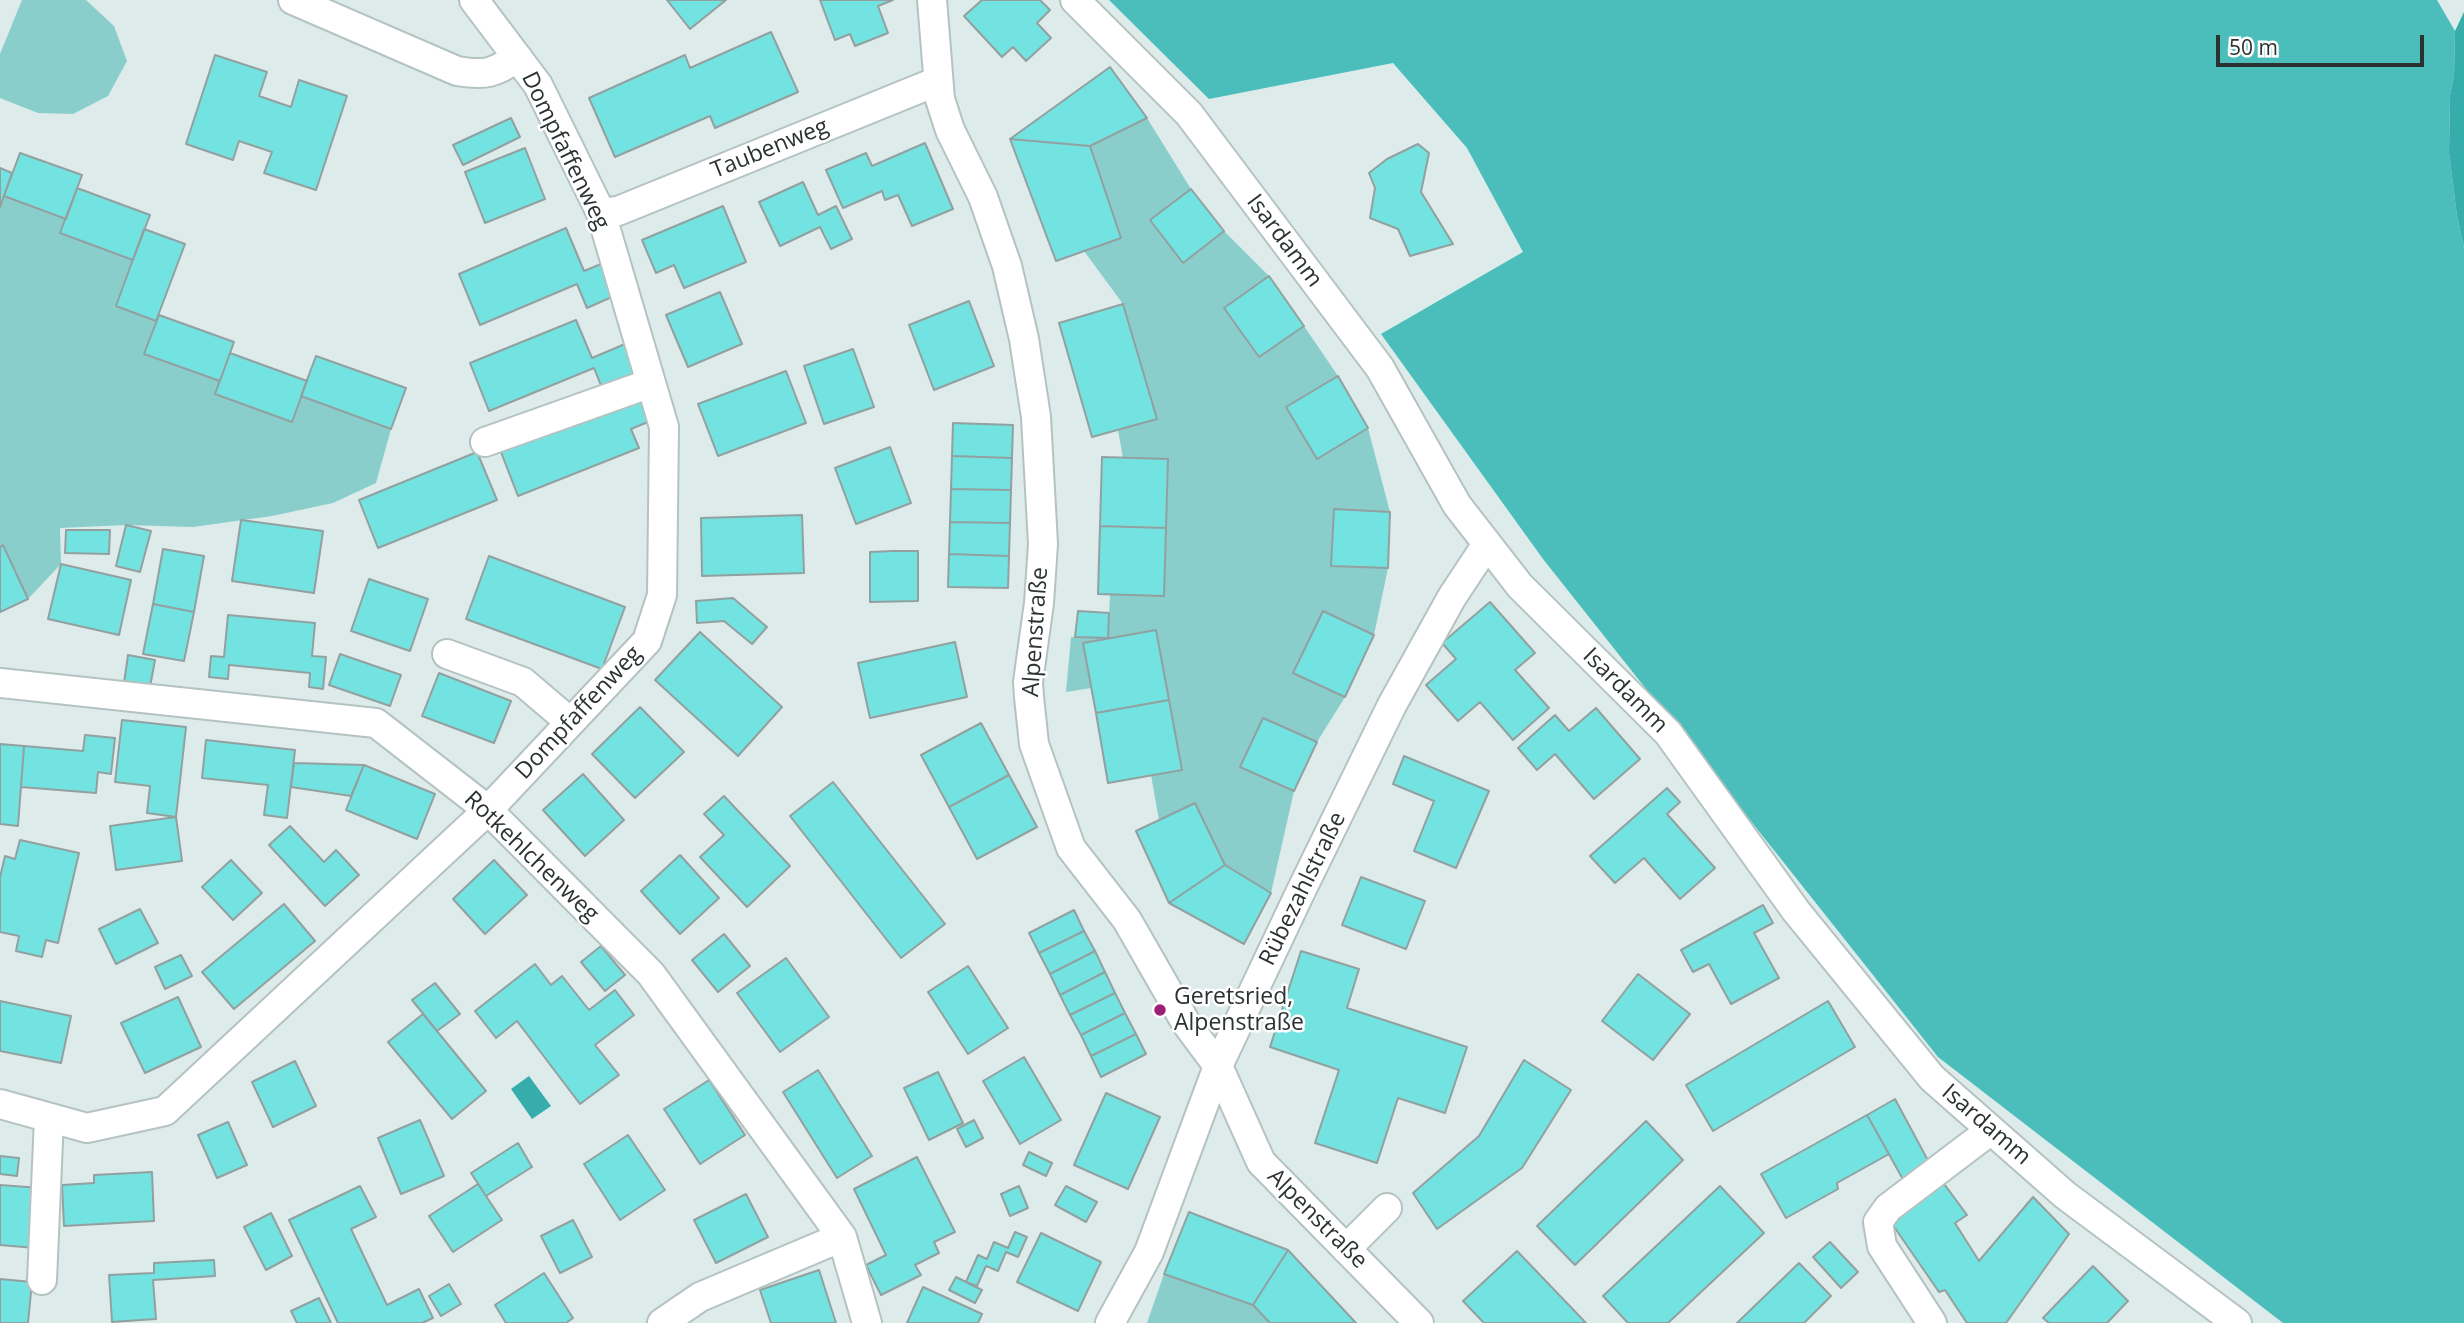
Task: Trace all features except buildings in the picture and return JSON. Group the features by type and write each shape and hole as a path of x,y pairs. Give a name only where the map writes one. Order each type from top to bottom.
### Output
{"street":[{"path":"293,0 457,71 491,73 518,58"},
{"name":"Dompfaffenweg","path":"0,1104 87,1128 165,1111 488,810 647,640 662,595 664,427 601,213 538,85 474,0"},
{"name":"Alpenstraße","path":"932,0 940,99 950,130 983,197 1007,266 1024,340 1036,418 1043,544 1039,603 1028,682 1034,744 1071,848 1127,920 1186,1023 1217,1066 1261,1162 1419,1323"},
{"name":"Isardamm","path":"1075,0 1189,114 1380,368 1457,505 1487,544 1520,586 1668,733 1796,911 1931,1078 2065,1195 2237,1323"},
{"name":"Taubenweg","path":"601,213 618,211 938,81"},
{"path":"485,442 651,383"},
{"name":"Rübezahlstraße","path":"1110,1323 1149,1252 1217,1066 1392,705 1452,597 1487,544"},
{"path":"447,654 523,682 570,722"},
{"name":"Rotkehlchenweg","path":"0,683 376,723 488,810 651,974 842,1237 867,1323"},
{"path":"42,1280 49,1118"},
{"path":"1932,1323 1882,1246 1878,1222 1888,1208 1991,1130"},
{"path":"1346,1249 1387,1208"},
{"path":"662,1323 700,1297 842,1237"}],"shaded area":[{"path":"22,0 86,0 114,26 127,61 108,96 73,114 38,113 0,98 0,54"},
{"path":"1109,0 2437,0 2455,31 2449,152 2464,247 2464,1323 2283,1323 1938,1057 1543,559 1381,334 1523,252 1467,148 1393,63 1209,99"},
{"path":"2464,12 2464,247 2449,152 2455,31"},
{"path":"1147,118 1191,189 1150,220 1183,262 1224,231 1269,276 1224,308 1258,357 1304,326 1338,376 1286,407 1317,458 1368,428 1390,512 1334,510 1331,566 1388,568 1374,635 1323,611 1345,697 1317,742 1263,718 1241,767 1294,791 1271,893 1225,865 1195,803 1159,820 1151,775 1182,769 1156,630 1083,643 1091,688 1066,692 1071,637 1108,638 1110,594 1168,459 1123,458 1118,430 1157,418 1123,304 1084,251 1121,238 1090,146"},
{"path":"4,196 66,219 61,233 133,260 116,306 156,321 145,354 220,381 292,422 301,396 391,429 376,483 333,503 272,516 193,527 126,525 60,528 61,564 28,599 4,545 0,547 0,207"},
{"path":"529,1076 551,1106 532,1119 511,1089"},
{"path":"1164,1274 1253,1305 1270,1323 1147,1323"}],"place":[{"name":"Geretsried, Alpenstraße","path":"1160,1010"}]}
